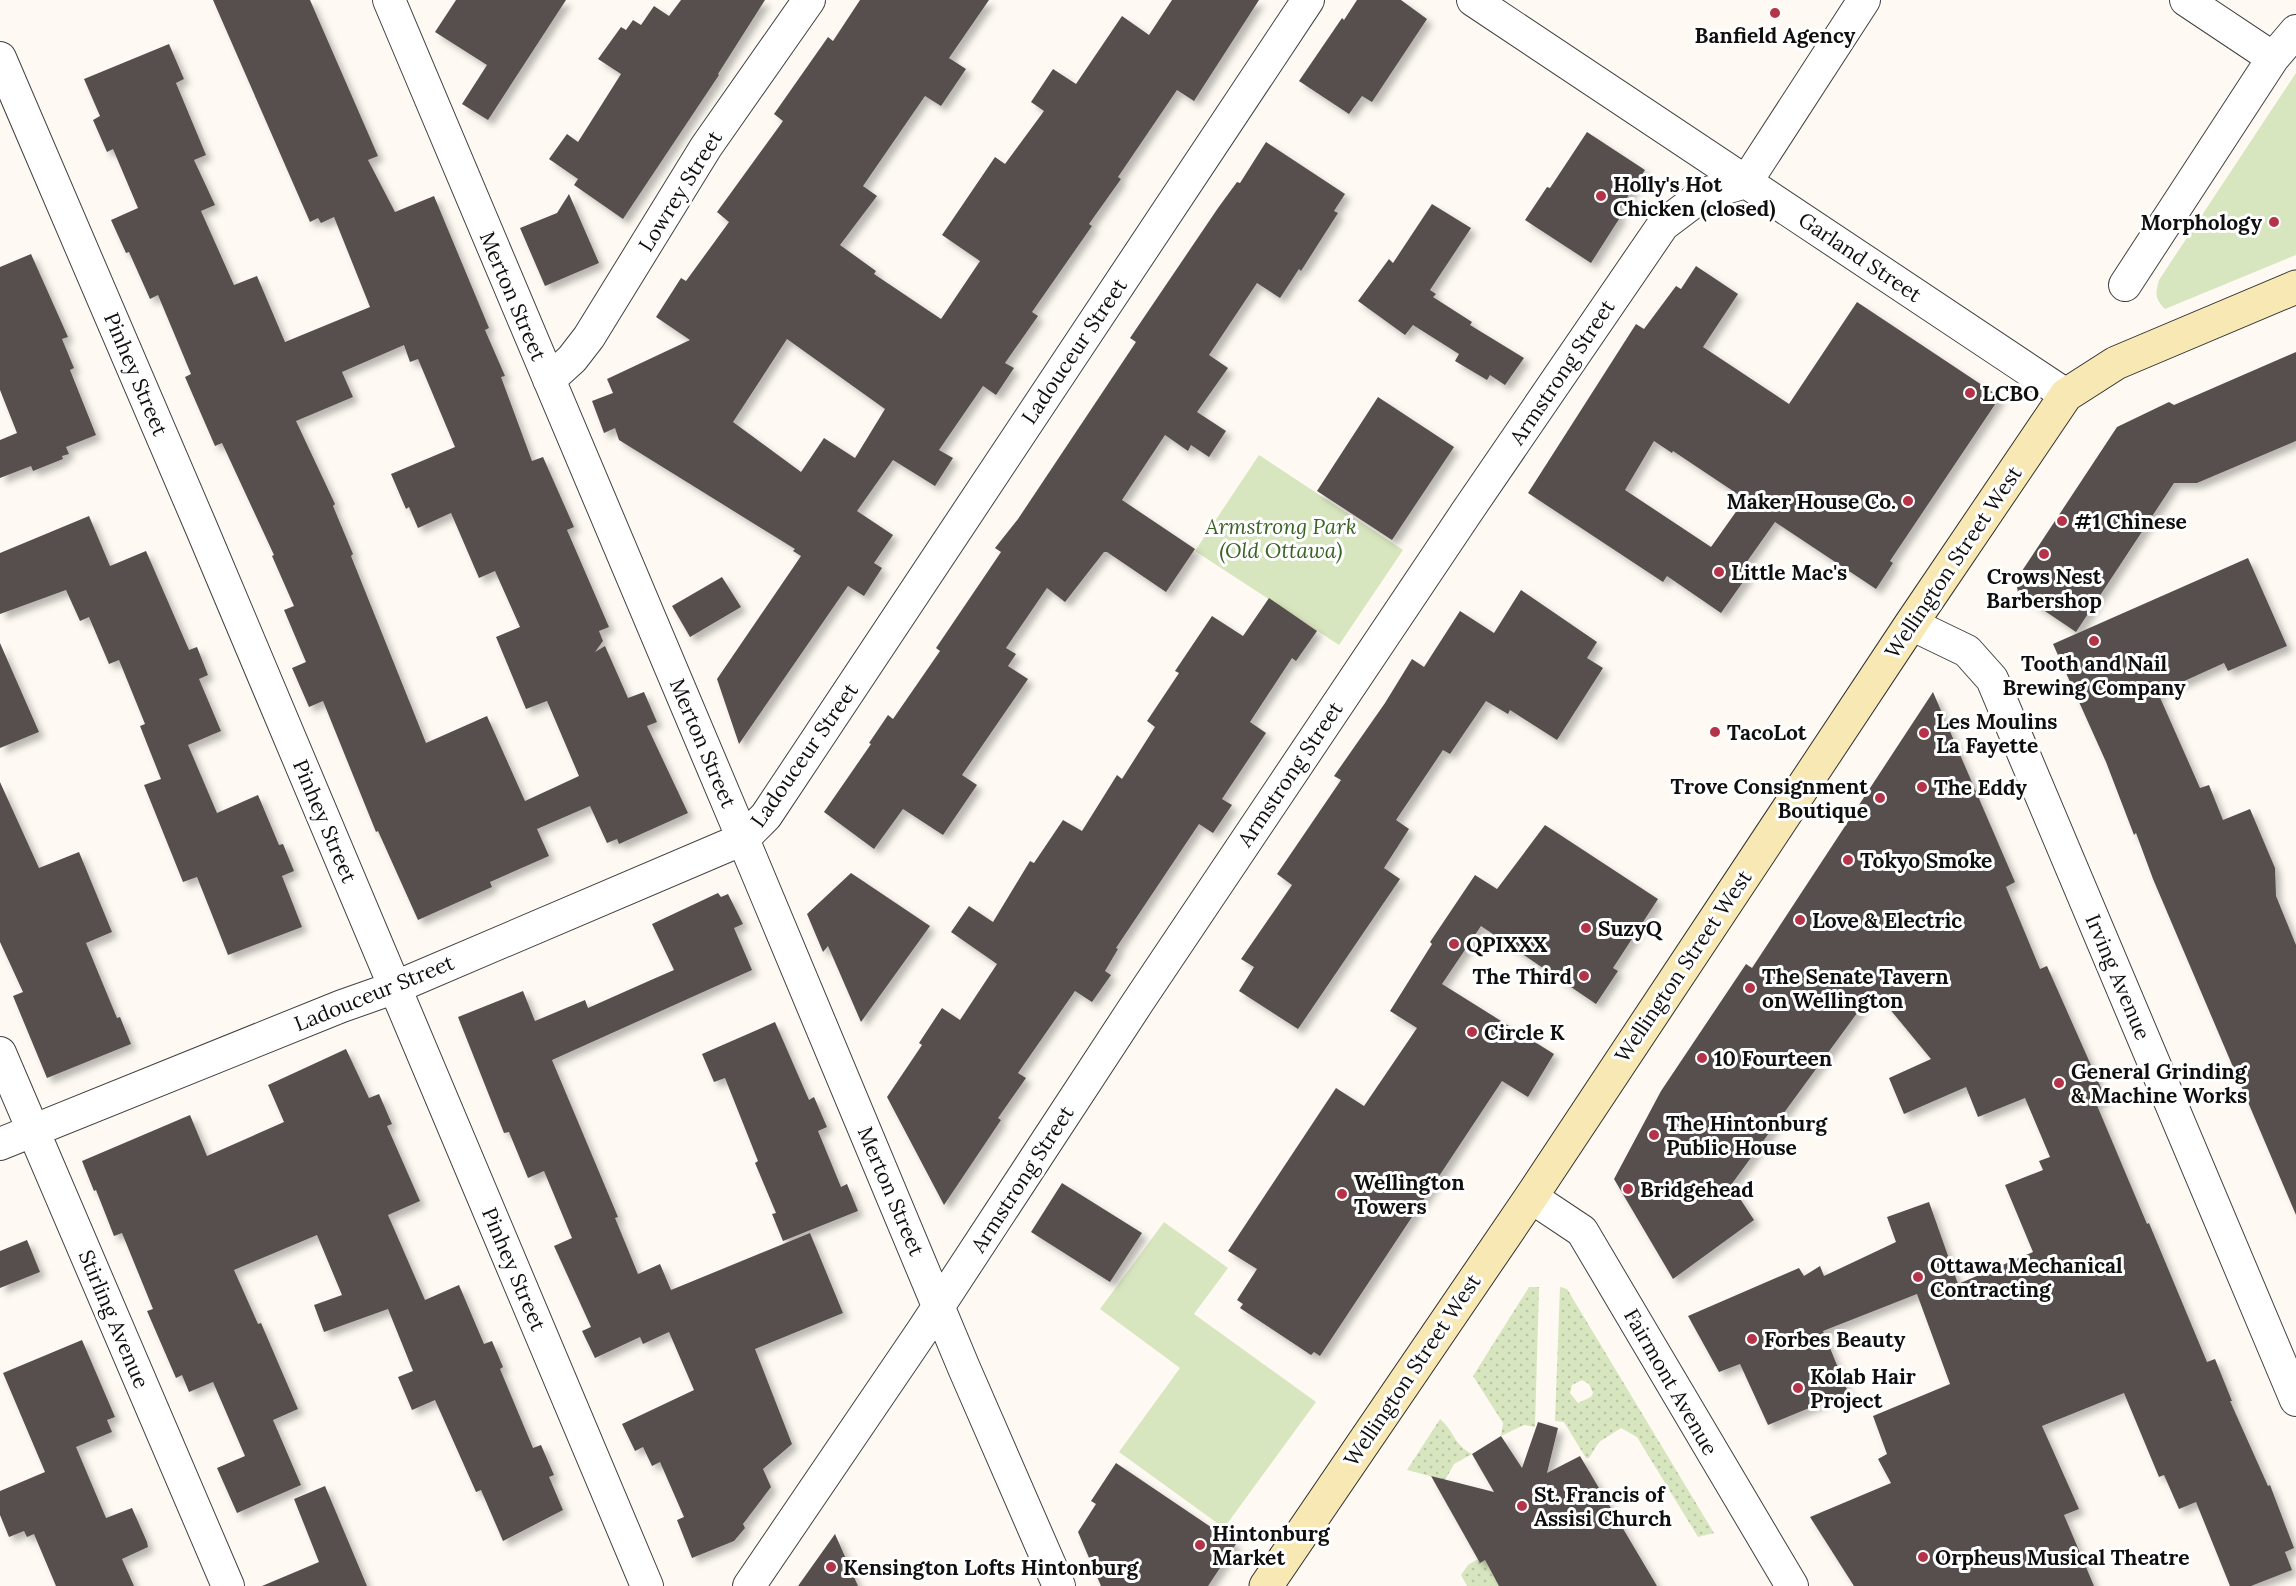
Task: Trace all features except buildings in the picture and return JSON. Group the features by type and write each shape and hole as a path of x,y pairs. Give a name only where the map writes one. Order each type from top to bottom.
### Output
{"main road":[{"name":"Wellington Street West","path":"1266,1586 1531,1197 1911,624 2066,396 2116,363 2296,287"}],"street":[{"name":"Merton Street","path":"388,0 1059,1586"},
{"name":"Lowrey Street","path":"549,380 572,359 589,337 705,147 809,0"},
{"name":"Ladouceur Street","path":"0,1144 342,1006 396,987 743,838 766,816 1308,0"},
{"name":"Garland Street","path":"1473,0 2066,396"},
{"path":"1746,182 1864,0"},
{"path":"2186,0 2273,57"},
{"path":"2125,285 2273,57 2296,31"},
{"name":"Pinhey Street","path":"0,58 396,987 647,1586"},
{"name":"Armstrong Street","path":"749,1586 939,1306 1151,983 1466,513 1663,225 1704,194 1746,182"},
{"name":"Irving Avenue","path":"1911,624 1967,651 1992,679 2296,1400"},
{"name":"Stirling Avenue","path":"0,1053 228,1586"},
{"name":"Fairmont Avenue","path":"1531,1197 1582,1231 1792,1586"}],"green space":[{"path":"2296,73 2296,255 2165,309 2157,296 2159,280"},
{"name":"Armstrong Park (Old Ottawa)","path":"1259,455 1403,550 1339,645 1195,551"},
{"path":"1164,1222 1228,1268 1194,1314 1316,1402 1224,1528 1119,1452 1180,1368 1100,1309"},
{"path":"1529,1287 1539,1287 1535,1427 1524,1425 1501,1436 1503,1423 1473,1376"},
{"path":"1560,1287 1567,1289 1714,1533 1698,1537 1637,1437 1621,1428 1599,1442 1589,1458 1586,1458 1564,1422 1555,1421","holes":["1582,1380 1589,1384 1593,1393 1591,1397 1578,1403 1570,1393 1572,1385"]},
{"path":"1440,1419 1457,1442 1472,1454 1454,1464 1445,1480 1407,1470"},
{"path":"1478,1559 1480,1562 1485,1560 1499,1586 1467,1586 1461,1575 1468,1565"}],"place":[{"name":"Banfield Agency","path":"1775,13"},
{"name":"Holly's Hot Chicken (closed)","path":"1601,196"},
{"name":"Morphology","path":"2274,222"},
{"name":"LCBO","path":"1970,393"},
{"name":"Maker House Co.","path":"1908,501"},
{"name":"#1 Chinese","path":"2062,521"},
{"name":"Crows Nest Barbershop","path":"2044,554"},
{"name":"Little Mac's","path":"1719,572"},
{"name":"Tooth and Nail Brewing Company","path":"2094,641"},
{"name":"TacoLot","path":"1715,732"},
{"name":"Les Moulins La Fayette","path":"1924,733"},
{"name":"The Eddy","path":"1922,787"},
{"name":"Trove Consignment Boutique","path":"1880,798"},
{"name":"Tokyo Smoke","path":"1848,860"},
{"name":"Love & Electric","path":"1800,920"},
{"name":"SuzyQ","path":"1586,928"},
{"name":"QPIXXX","path":"1454,944"},
{"name":"The Third","path":"1584,976"},
{"name":"The Senate Tavern on Wellington","path":"1750,988"},
{"name":"Circle K","path":"1472,1032"},
{"name":"10 Fourteen","path":"1702,1058"},
{"name":"General Grinding & Machine Works","path":"2059,1083"},
{"name":"The Hintonburg Public House","path":"1654,1135"},
{"name":"Bridgehead","path":"1628,1189"},
{"name":"Wellington Towers","path":"1342,1194"},
{"name":"Ottawa Mechanical Contracting","path":"1918,1277"},
{"name":"Forbes Beauty","path":"1752,1339"},
{"name":"Kolab Hair Project","path":"1798,1388"},
{"name":"St. Francis of Assisi Church","path":"1522,1506"},
{"name":"Hintonburg Market","path":"1200,1545"},
{"name":"Orpheus Musical Theatre","path":"1923,1557"},
{"name":"Kensington Lofts Hintonburg","path":"831,1567"}]}
